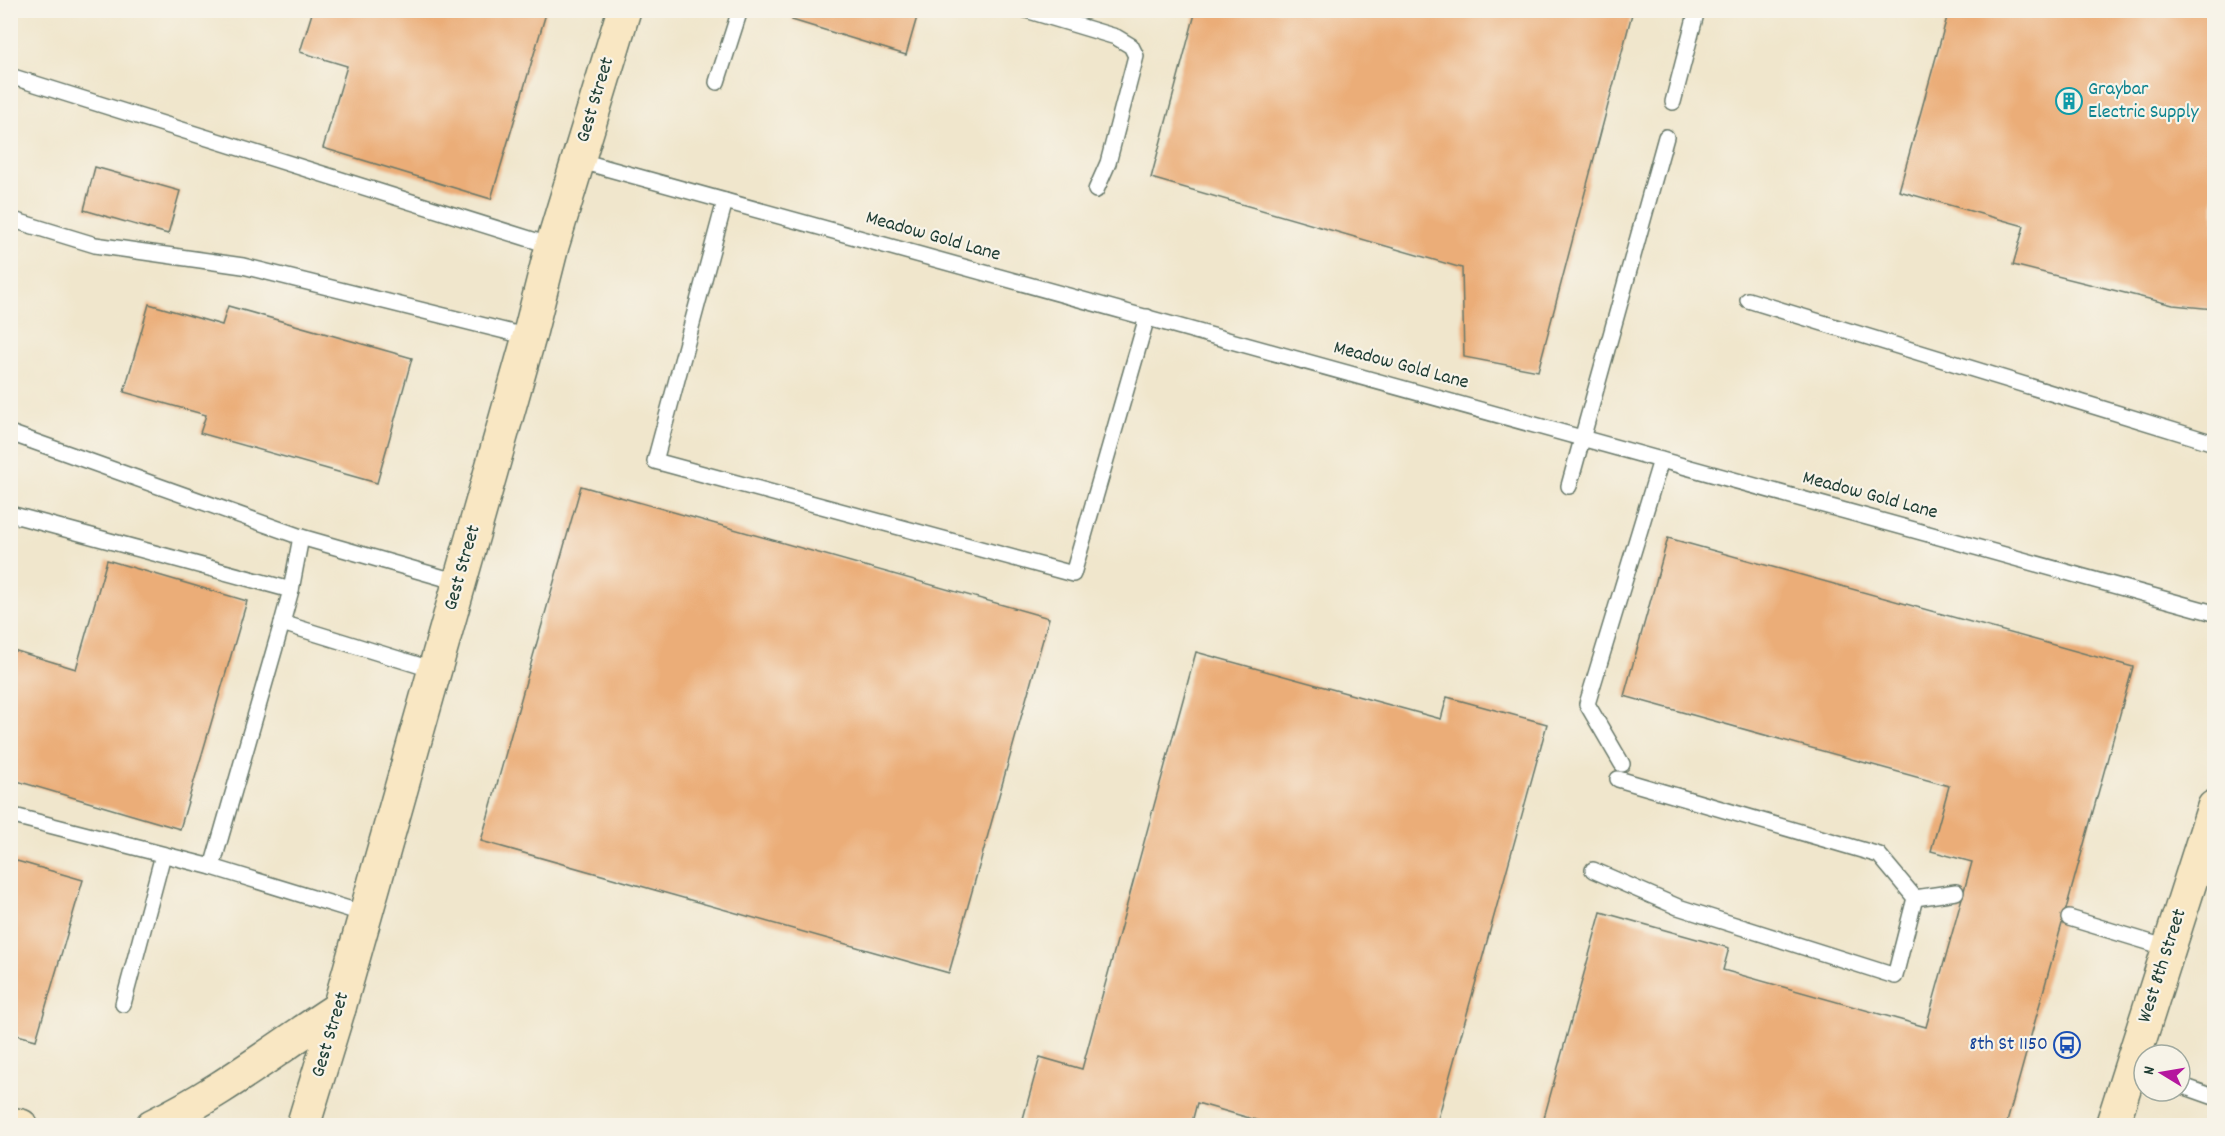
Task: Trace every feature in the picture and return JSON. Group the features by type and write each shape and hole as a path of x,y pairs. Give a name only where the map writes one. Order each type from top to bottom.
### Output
{"street":[{"name":"Gest Street","path":"303,1125 339,1008 435,670 529,337 552,246 624,10"},
{"name":"West 8th Street","path":"2144,1043 2168,948 2214,807"},
{"path":"152,1125 196,1105 231,1083 261,1058 339,1008"},
{"name":"West 8th Street","path":"2112,1125 2132,1080"},
{"path":"10,1124 21,1125"}],"lane":[{"path":"717,82 740,10"},
{"path":"1026,10 1116,37 1131,46 1136,56 1108,163 1096,190"},
{"path":"1673,102 1697,10"},
{"path":"10,76 552,246"},
{"path":"1569,486 1666,137"},
{"name":"Meadow Gold Lane","path":"577,160 2214,613"},
{"path":"725,201 655,461 1073,574 1147,317"},
{"path":"10,219 95,245 243,266 529,337"},
{"path":"1748,300 2214,443"},
{"path":"10,433 301,537 458,582"},
{"path":"1661,460 1587,704 1620,771 1879,855 1915,898"},
{"path":"10,514 291,590"},
{"path":"212,867 291,590 301,537"},
{"path":"282,622 435,670"},
{"path":"10,815 212,867 365,914"},
{"path":"123,1004 163,855"},
{"path":"1593,870 1678,907 1895,976 1915,898"},
{"path":"1915,898 1956,892"},
{"path":"2069,918 2168,948"},
{"path":"2192,1089 2214,1097"}],"building":[{"path":"313,10 547,10 491,199 323,148 347,66 300,52"},
{"path":"795,10 919,10 906,55 792,20"},
{"path":"1196,10 1633,10 1538,371 1464,357 1462,268 1151,178"},
{"name":"Graybar Electric Supply","path":"1949,10 2214,10 2214,309 2173,305 2013,265 2024,226 1899,191"},
{"path":"95,167 180,191 168,234 84,210"},
{"path":"149,304 222,325 228,306 412,358 377,483 200,433 206,415 124,392"},
{"path":"581,486 1049,618 949,973 481,841"},
{"path":"1668,538 2133,667 2006,1126 1542,1125 1601,912 1729,948 1723,970 1926,1027 1972,862 1931,851 1949,786 1624,696"},
{"path":"107,560 247,601 180,829 10,779 10,649 76,669"},
{"path":"1196,652 1441,719 1447,697 1547,724 1436,1126 1277,1126 1197,1103 1191,1126 1021,1126 1040,1057 1082,1069"},
{"path":"10,859 83,880 36,1040 10,1033"}],"place":[{"name":"Graybar Electric Supply","path":"2069,101"},
{"name":"8th St 1150","path":"2067,1045"}]}
